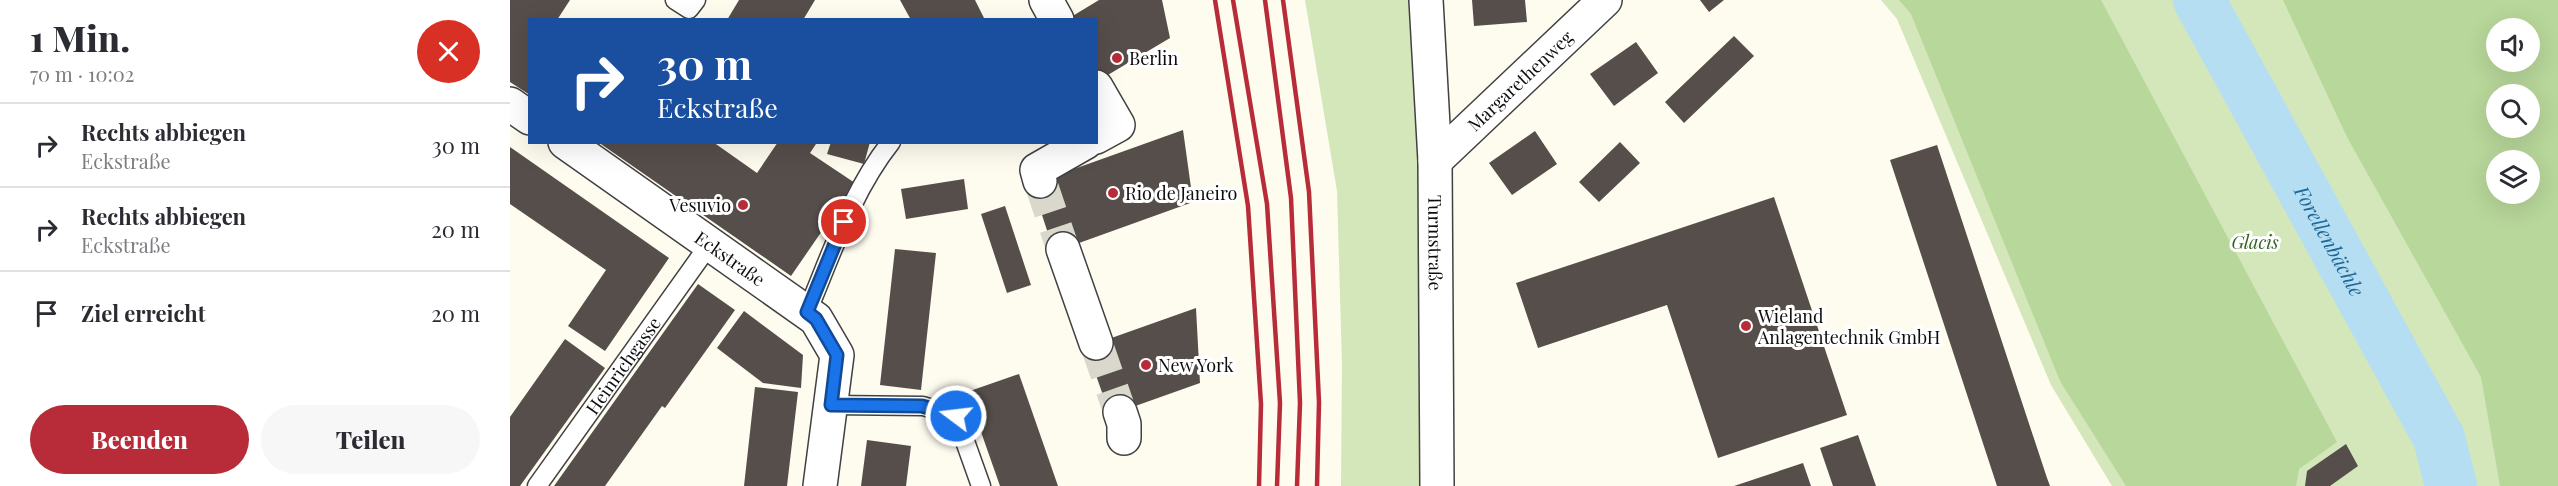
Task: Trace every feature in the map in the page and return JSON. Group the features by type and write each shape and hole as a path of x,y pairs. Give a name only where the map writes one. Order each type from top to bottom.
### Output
{"street":[{"path":"1046,0 1057,18"},
{"name":"Turmstraße","path":"1426,0 1435,161 1437,486"},
{"name":"Margarethenweg","path":"1435,161 1605,0"},
{"path":"1098,90 1118,125 1098,136"},
{"path":"510,104 528,116"},
{"name":"Eckstraße","path":"568,144 816,319 837,355 820,486"},
{"path":"1040,181 1037,170 1082,144"},
{"path":"1063,249 1096,343"}],"lane":[{"path":"675,0 689,9 696,0"},
{"path":"807,312 844,222 880,156 889,144"},
{"name":"Heinrichgasse","path":"537,486 710,245"},
{"path":"831,405 922,406 956,416 981,486"}],"green space":[{"path":"1305,0 1416,0 1421,105 1424,486 1341,486 1342,365 1337,191"},
{"name":"Glacis","path":"1881,0 2558,0 2558,486 2112,486 2051,385 1897,19"},
{"path":"1899,0 2101,0 2337,442 2299,469 2296,486 2126,486 2060,381 1911,14"},
{"path":"2283,0 2558,0 2558,486 2500,486 2481,377 2347,137"}],"building":[{"path":"510,0 570,0 558,18 528,18 528,94 510,82"},
{"path":"739,0 815,0 804,18 728,18"},
{"path":"900,0 975,0 984,18 910,18"},
{"name":"Berlin","path":"1099,0 1162,0 1170,38 1098,81 1098,18 1069,18"},
{"path":"1472,0 1525,0 1527,22 1474,26"},
{"path":"1700,0 1724,0 1709,12"},
{"path":"1734,36 1754,56 1684,123 1665,102"},
{"path":"1636,42 1658,73 1614,106 1590,74"},
{"name":"Rio de Janeiro","path":"1183,130 1193,202 1054,252 1032,184"},
{"path":"1535,131 1557,164 1512,195 1489,163"},
{"path":"1620,142 1640,163 1599,202 1579,182"},
{"path":"601,144 716,144 757,173 777,144 816,144 810,153 855,183 791,276"},
{"path":"830,144 869,144 864,164 827,154"},
{"name":"Wieland Anlagentechnik GmbH","path":"1937,145 2050,486 1997,486 1890,160"},
{"path":"510,147 669,258 605,351 568,326 606,270 510,204"},
{"path":"964,179 968,209 906,219 901,189"},
{"name":"Wieland Anlagentechnik GmbH","path":"1774,197 1847,415 1718,458 1667,305 1538,348 1516,283"},
{"path":"1005,206 1031,285 1007,293 981,214"},
{"path":"895,249 936,253 921,390 880,385"},
{"path":"698,284 735,310 665,408 662,406 605,486 554,486"},
{"name":"New York","path":"1196,308 1200,383 1110,415 1086,347"},
{"path":"744,311 803,355 801,388 763,383 717,348"},
{"path":"565,339 605,368 520,486 510,486 510,417"},
{"path":"1019,374 1058,486 1000,486 967,392"},
{"path":"755,387 798,392 787,486 744,486"},
{"path":"1858,435 1876,486 1833,486 1820,448"},
{"path":"867,440 911,446 906,486 861,486"},
{"path":"2346,444 2358,466 2330,486 2305,486 2307,471"},
{"path":"1803,463 1811,486 1734,486"}],"waterway":[{"name":"Forellenbächle","path":"2199,0 2439,438 2451,486"}],"tunnel":[{"path":"1040,181 1063,249"},
{"path":"1096,343 1120,412"}],"railway":[{"path":"1215,0 1248,206 1261,404 1259,486"},
{"path":"1233,0 1267,204 1280,403 1277,486"},
{"path":"1265,0 1291,198 1300,403 1297,486"},
{"path":"1283,0 1309,192 1319,402 1317,486"}],"place":[{"name":"Berlin","path":"1117,58"},
{"name":"Rio de Janeiro","path":"1113,193"},
{"name":"Vesuvio","path":"743,205"},
{"name":"Wieland Anlagentechnik GmbH","path":"1746,326"},
{"name":"New York","path":"1146,365"}],"route":[{"path":"844,222 807,312 816,319 837,355 831,405 922,406 956,416"}]}
